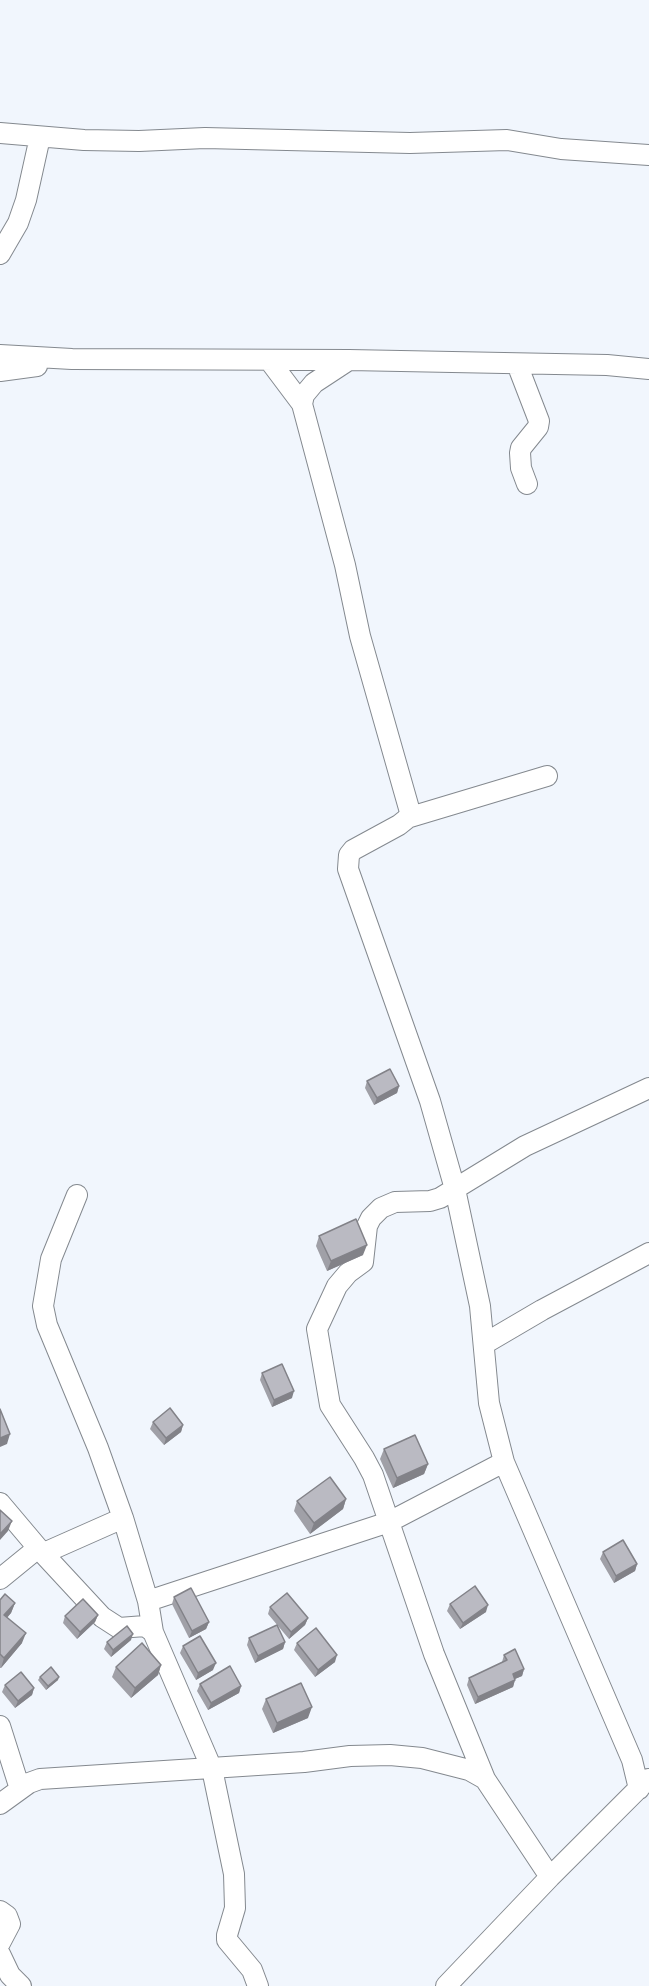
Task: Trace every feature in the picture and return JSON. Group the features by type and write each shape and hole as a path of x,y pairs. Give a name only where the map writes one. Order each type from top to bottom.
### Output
{"street":[{"path":"0,134 138,141 205,138 410,143 507,140 561,149 649,155"},
{"path":"0,254 18,223 26,200 40,137"},
{"path":"0,355 72,359 349,360 607,365 649,369"},
{"path":"607,365 649,358"},
{"path":"0,370 39,366 72,359"},
{"path":"269,360 302,404 345,565 360,636 410,812 399,825 353,850 349,855 348,869 430,1101 455,1189 476,1285 489,1403 504,1462 632,1760 644,1783 446,1986"},
{"path":"302,404 304,395 314,383 349,360"},
{"path":"518,364 539,421 538,427 519,453 519,461 527,484"},
{"path":"407,818 547,776"},
{"path":"550,1877 485,1779 434,1654 377,1485 364,1458 330,1405 317,1335 318,1324 337,1286 348,1272 363,1262 367,1226 377,1210 395,1202 435,1200 525,1146 649,1088"},
{"path":"77,1195 51,1259 43,1306 47,1325 98,1448 123,1518 148,1601 153,1632 212,1769 234,1874 235,1908 227,1940 252,1970 258,1986"},
{"path":"484,1344 649,1253"},
{"path":"148,1601 389,1522 504,1462"},
{"path":"0,1503 102,1617 119,1628 145,1626 153,1632"},
{"path":"0,1580 41,1551 123,1518"},
{"path":"0,1726 20,1789"},
{"path":"0,1804 20,1789 40,1779 212,1769 350,1756 390,1755 422,1758 469,1770 485,1779"},
{"path":"0,1771 20,1789"},
{"path":"0,1911 7,1916 10,1924 0,1943"},
{"path":"0,1954 10,1975 21,1986"}],"building":[{"path":"390,1069 399,1086 377,1098 367,1081"},
{"path":"356,1219 367,1245 331,1261 319,1236"},
{"path":"282,1364 294,1391 274,1400 262,1373"},
{"path":"170,1408 183,1425 166,1438 153,1422"},
{"path":"0,1409 10,1434 0,1438"},
{"path":"415,1435 428,1464 397,1478 384,1449"},
{"path":"330,1477 346,1499 314,1523 297,1501"},
{"path":"0,1510 12,1521 0,1534"},
{"path":"623,1540 637,1564 616,1576 603,1552"},
{"path":"475,1586 488,1605 463,1623 450,1604"},
{"path":"191,1588 209,1622 192,1631 174,1597"},
{"path":"287,1593 308,1618 291,1632 270,1607"},
{"path":"5,1594 15,1603 4,1615 26,1633 4,1658 0,1654 0,1600"},
{"path":"83,1599 98,1615 80,1632 65,1616"},
{"path":"277,1625 285,1642 258,1656 249,1638"},
{"path":"127,1626 133,1634 113,1650 107,1642"},
{"path":"316,1628 337,1655 318,1670 297,1643"},
{"path":"200,1636 216,1663 198,1673 183,1646"},
{"path":"142,1643 161,1665 135,1688 116,1667"},
{"path":"515,1649 524,1669 513,1674 515,1680 478,1697 469,1678 507,1660 504,1655"},
{"path":"230,1666 241,1686 211,1703 200,1684"},
{"path":"51,1667 59,1677 48,1686 40,1677"},
{"path":"21,1672 34,1688 18,1701 5,1685"},
{"path":"301,1683 312,1707 277,1723 266,1699"}]}
